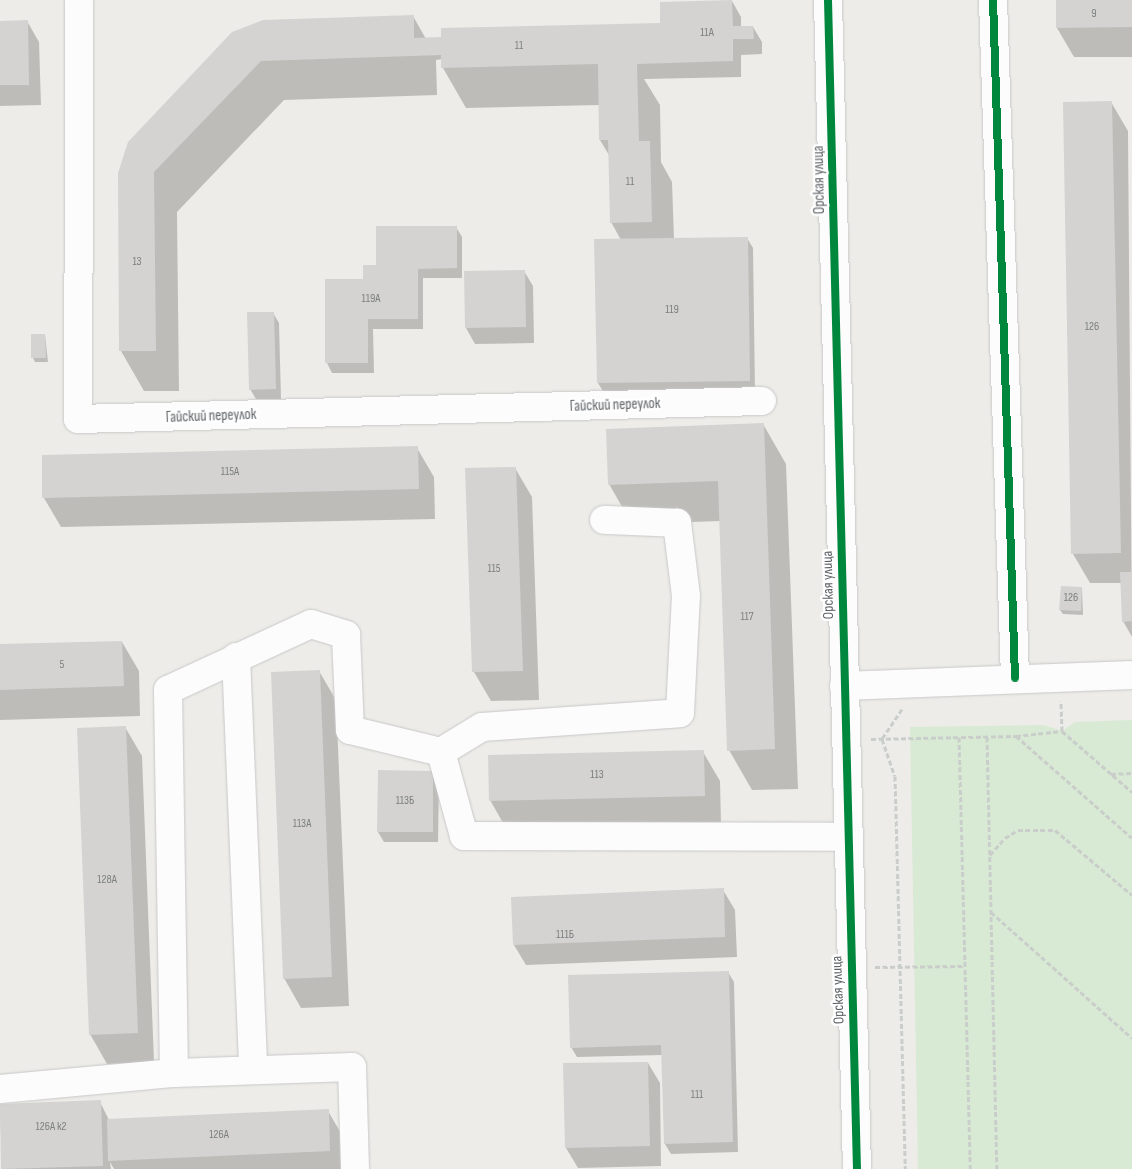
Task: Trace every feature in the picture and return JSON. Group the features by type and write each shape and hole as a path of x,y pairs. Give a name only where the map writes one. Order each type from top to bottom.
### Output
{"street":[{"name":"Гайский переулок","path":"79,0 78,419 762,401"},
{"name":"Орская улица","path":"828,0 857,1169"},
{"path":"993,0 1015,678"},
{"path":"174,1073 168,690 311,624 346,635 350,730 442,752 482,727 680,713 686,596 677,523 604,520"},
{"path":"236,658 253,1070"},
{"path":"844,686 1132,675"},
{"path":"442,752 464,836 848,837"},
{"path":"0,1089 174,1073 352,1067 355,1169"}],"path":[{"path":"1060,677 1062,731 1132,792"},
{"path":"1051,705 1061,704"},
{"path":"882,739 902,709 912,709"},
{"path":"845,740 1016,736 1062,731"},
{"path":"1016,736 1132,838"},
{"path":"959,737 970,1169"},
{"path":"987,737 997,1169"},
{"path":"882,739 895,776 905,1169"},
{"path":"1111,774 1132,773"},
{"path":"990,856 1005,838 1018,830 1055,830 1132,895"},
{"path":"991,911 1132,1038"},
{"path":"851,967 965,966"}],"green space":[{"path":"1132,720 1132,1169 918,1169 910,727 1044,725 1062,731 1075,722"}],"building":[{"path":"732,0 733,26 753,26 754,39 733,39 733,61 637,64 639,141 650,141 652,222 610,223 608,140 599,140 598,64 441,68 441,55 261,61 154,172 156,351 119,351 118,173 128,142 232,32 263,20 414,15 414,38 441,37 441,28 660,23 660,2"},
{"path":"1056,0 1132,0 1132,27 1056,28"},
{"path":"28,20 29,85 0,85 0,21"},
{"path":"1112,101 1121,553 1071,554 1063,102"},
{"path":"376,226 457,226 457,268 418,269 418,319 368,319 368,363 325,363 325,279 363,279 363,265 376,265"},
{"path":"748,237 750,381 597,383 594,239"},
{"path":"525,270 526,327 465,328 464,271"},
{"path":"247,312 274,312 276,389 249,390"},
{"path":"31,334 45,334 46,358 31,358"},
{"path":"764,423 775,749 727,751 718,481 608,485 606,429"},
{"path":"418,446 419,489 42,498 42,455"},
{"path":"516,467 523,671 472,672 465,468"},
{"path":"1120,572 1132,572 1132,621 1122,622"},
{"path":"1061,586 1082,587 1081,611 1059,610"},
{"path":"122,641 124,686 0,690 0,644"},
{"path":"320,670 332,977 283,979 271,672"},
{"path":"126,726 138,1033 89,1035 77,728"},
{"path":"704,750 705,796 489,801 488,755"},
{"path":"378,770 433,771 433,832 377,832"},
{"path":"724,888 725,937 513,945 511,897"},
{"path":"729,971 733,1142 664,1144 661,1045 570,1048 568,975"},
{"path":"648,1062 650,1146 565,1148 563,1063"},
{"path":"101,1100 103,1166 1,1169 0,1104"},
{"path":"329,1109 330,1151 108,1161 107,1119"}],"cycle path":[{"path":"828,0 857,1169"},
{"path":"993,0 1015,678"}]}
